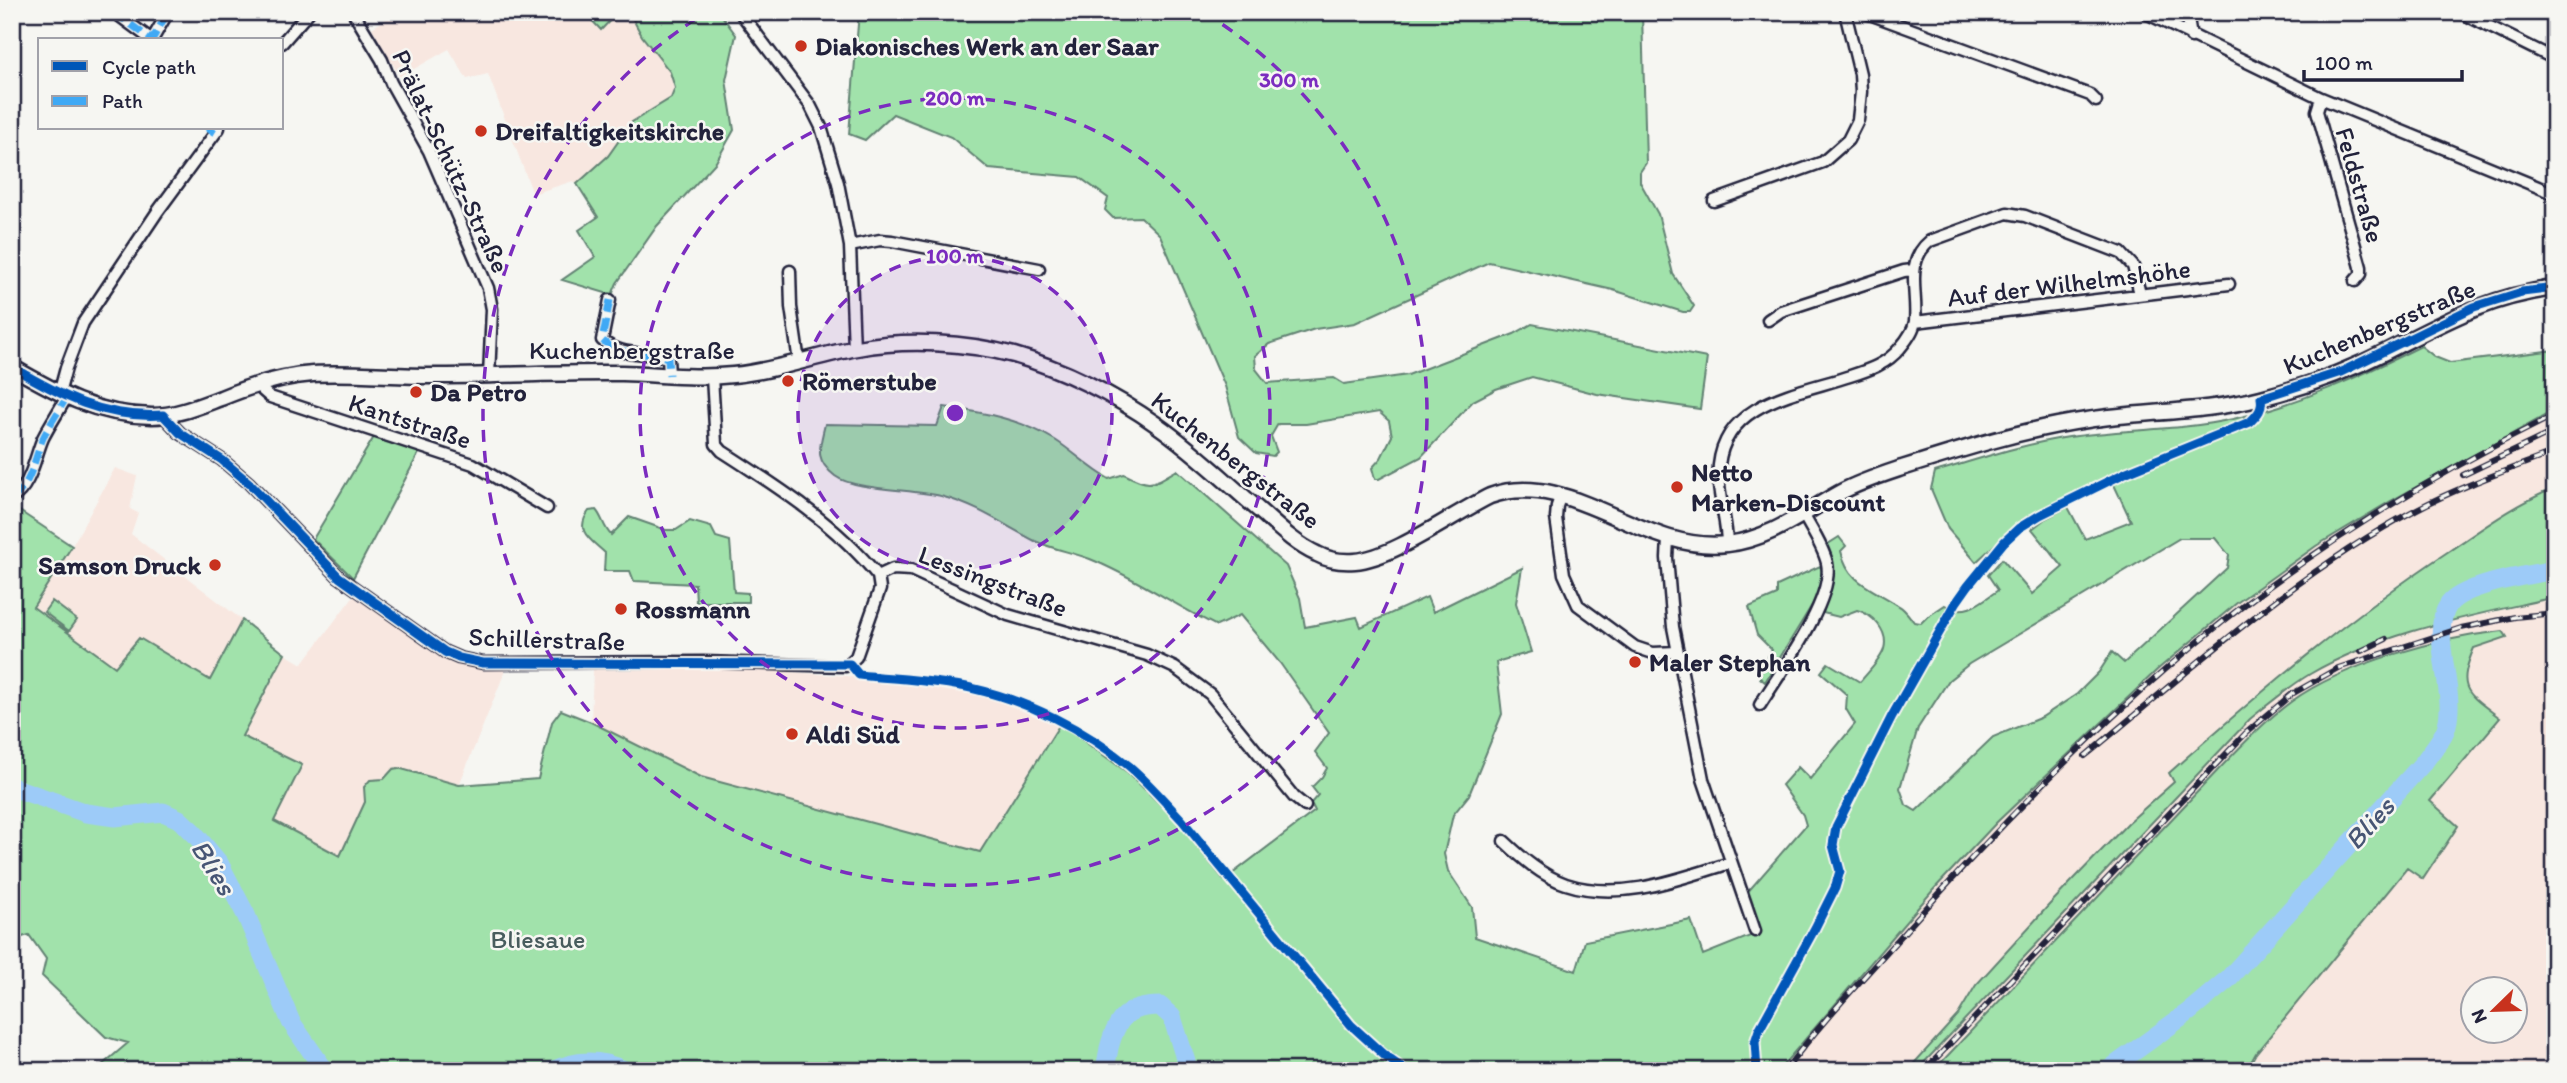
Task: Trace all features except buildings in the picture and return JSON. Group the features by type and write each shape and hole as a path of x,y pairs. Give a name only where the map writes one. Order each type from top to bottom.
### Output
{"main road":[{"name":"Kuchenbergstraße","path":"12,367 63,396 109,411 163,415 206,404 260,384 315,374 488,376 583,373 712,377 756,372 854,349 904,343 970,347 1015,356 1103,393 1155,423 1305,548 1329,559 1352,562 1377,556 1477,502 1502,492 1531,489 1561,495 1668,539 1690,543 1727,544 1756,539 1843,491 1878,476 2018,435 2088,420 2197,411 2261,398 2341,372 2474,307 2522,292 2555,288"}],"street":[{"path":"114,12 149,38"},
{"path":"153,38 168,12"},
{"path":"284,41 309,12"},
{"name":"Prälat-Schütz-Straße","path":"353,12 382,60 391,83 429,151 488,288 492,309 492,354 488,376"},
{"path":"740,12 816,116 838,183 849,246 854,349"},
{"path":"1714,201 1823,162 1848,140 1858,120 1861,92 1860,74 1845,12"},
{"path":"1864,12 2090,95 2096,101"},
{"path":"2144,12 2321,98 2555,194"},
{"path":"2187,12 2191,37"},
{"path":"2460,12 2555,59"},
{"name":"Feldstraße","path":"2321,98 2318,111 2361,267 2361,274 2355,281"},
{"path":"12,498 19,494 24,484 63,396 65,368 83,323 214,130"},
{"path":"1727,544 1718,467 1728,434 1741,418 1759,407 1869,370 1884,363 1901,347 1915,322 1913,270 1922,247 1930,241 1997,215 2016,214 2121,253 2133,266 2140,295"},
{"path":"849,246 880,240 892,241 1039,269"},
{"path":"1768,320 1781,311 1913,270"},
{"path":"790,271 791,307 799,362"},
{"name":"Auf der Wilhelmshöhe","path":"1915,322 2229,284"},
{"path":"610,300 602,340 605,344 629,352 668,358 669,375"},
{"name":"Lessingstraße","path":"712,377 716,444 722,451 805,507 878,576 893,569 911,570 1007,615 1147,655 1175,667 1210,694 1294,797 1305,806"},
{"name":"Kantstraße","path":"260,384 270,397 473,464 547,508"},
{"name":"Schillerstraße","path":"163,415 180,433 222,460 249,483 339,577 412,630 459,658 482,663 682,662 846,666 856,657 880,589 878,576"},
{"path":"1561,495 1556,518 1564,574 1578,605 1635,647 1653,653 1677,652"},
{"path":"1760,705 1815,615 1828,581 1827,563 1803,514"},
{"path":"1668,539 1667,558 1677,652 1697,739 1703,779 1755,931"},
{"path":"1504,841 1550,877 1564,884 1597,890 1631,890 1653,886 1730,863"}],"shaded area":[{"path":"398,12 629,12 642,36 670,72 675,93 632,122 608,156 577,184 573,181 533,194 488,74 467,79 449,49 400,77 372,28"},
{"path":"2555,410 2555,488 2511,510 2387,592 2252,699 2169,773 2175,782 2128,823 2049,905 1976,985 1958,1015 1907,1071 1778,1071 1934,889 1997,822 2157,670 2238,602 2316,546 2389,502"},
{"path":"115,468 137,476 130,509 138,513 131,534 242,620 210,680 139,638 115,667 33,607 72,546"},
{"path":"355,594 437,654 475,667 506,669 459,785 398,768 393,769 384,779 370,780 364,787 365,802 340,857 274,821 241,736 285,654 302,664"},
{"path":"2555,597 2555,1071 2246,1071 2256,1053 2408,867 2423,879 2458,827 2429,801 2500,718 2472,697 2465,686 2465,669 2474,648 2507,637 2503,631 2470,635 2352,669 2292,701 2262,726 2221,767 1933,1071 1916,1071 2250,719 2309,675 2345,656 2400,634"},
{"path":"734,668 846,676 982,696 1015,705 1060,724 980,852 701,777 591,722 593,670"}],"green space":[{"path":"584,12 618,12 601,30"},
{"path":"629,12 719,12 736,35 726,80 734,130 716,162 657,226 617,283 612,295 562,280 595,257 579,230 598,217 577,184 608,156 632,122 671,98 675,88 670,72 642,36"},
{"path":"859,12 1642,12 1646,163 1640,172 1640,182 1658,214 1673,274 1694,306 1690,312 1613,290 1489,262 1355,323 1315,329 1269,344 1255,356 1256,369 1267,383 1334,378 1344,384 1408,375 1514,334 1532,324 1707,358 1700,409 1597,394 1532,377 1496,389 1473,401 1421,457 1379,479 1375,479 1372,468 1381,458 1392,436 1389,421 1379,412 1306,424 1278,424 1271,436 1277,452 1273,456 1256,453 1239,437 1225,386 1160,235 1141,217 1113,218 1105,210 1108,198 1079,177 989,169 951,137 893,114 865,140 849,134"},
{"name":"Bliesaue","path":"2421,346 2435,357 2450,363 2555,350 2555,410 2389,502 2316,546 2238,602 2157,670 1997,822 1934,889 1778,1071 95,1071 128,1043 106,1037 42,976 46,959 29,935 12,940 12,506 72,546 33,607 115,667 139,638 210,680 242,620 285,654 242,736 302,765 274,821 340,856 365,802 364,787 370,780 384,779 393,769 398,768 459,785 538,779 552,722 561,710 591,722 701,777 980,852 1060,724 1127,772 1174,818 1224,880 1315,811 1311,803 1318,795 1312,787 1327,768 1315,752 1329,733 1280,663 1240,615 1217,626 1107,566 1035,541 956,501 933,494 844,481 828,470 821,458 820,446 825,424 937,426 944,407 987,414 1029,427 1055,440 1109,479 1124,474 1151,483 1177,470 1286,566 1300,598 1305,627 1357,617 1361,627 1427,597 1433,612 1522,568 1516,603 1531,652 1496,662 1502,714 1469,795 1453,815 1444,854 1448,871 1472,907 1475,937 1576,971 1585,941 1691,920 1703,955 1758,933 1745,895 1806,825 1803,815 1782,785 1798,767 1810,779 1855,724 1846,709 1847,695 1821,672 1828,663 1860,682 1884,649 1882,630 1868,615 1857,610 1839,617 1823,613 1834,574 1825,546 1839,537 1846,546 1841,551 1845,562 1856,578 1901,607 1914,622 1921,623 1945,605 1960,609 1973,607 1998,590 1988,575 2002,559 2032,594 2063,567 2032,529 2045,519 2068,507 2085,539 2131,521 2110,476 2023,519 1976,562 1948,529 1931,489 1935,472 2052,440 2089,434 2192,426 2258,413 2353,378","holes":["2180,538 2215,538 2229,555 2227,568 2124,663 2112,652 2099,672 2077,694 2042,717 1993,737 1916,811 1906,805 1900,788 1918,728 1949,680 1969,664"]},
{"path":"374,437 420,451 353,578 313,539"},
{"path":"2555,488 2555,597 2461,618 2368,646 2310,674 2286,690 2250,719 1916,1071 1907,1071 1958,1015 1976,985 2049,905 2128,823 2174,782 2169,773 2271,685 2375,603 2500,516"},
{"path":"596,510 611,535 629,517 666,530 676,530 690,521 711,527 716,537 730,541 734,592 748,593 748,602 696,602 695,584 634,581 630,571 604,571 605,553 589,539 583,524 589,511"},
{"path":"1820,566 1823,574 1820,592 1765,682 1760,678 1760,669 1772,650 1757,635 1749,607 1777,595 1777,586"},
{"path":"52,601 77,620 69,631 44,612"},
{"path":"2503,631 2507,637 2474,648 2466,673 2468,689 2473,696 2500,718 2430,801 2458,826 2423,879 2407,868 2256,1053 2246,1071 1933,1071 2229,758 2282,708 2338,675 2393,654 2478,634"}],"waterway":[{"name":"Blies","path":"2107,1071 2190,1011 2228,979 2435,747 2445,731 2449,717 2441,632 2443,617 2449,604 2468,591 2483,586 2555,570"},
{"name":"Blies","path":"12,787 86,813 115,817 163,812 179,819 219,863 246,915 291,1022 325,1071"},
{"name":"Blies","path":"1106,1071 1109,1048 1120,1021 1132,1011 1160,1006 1172,1017 1189,1071"},
{"name":"Blies","path":"552,1071 571,1064 589,1062 607,1064 626,1071"}],"railway":[{"path":"1785,1071 1830,1015 1943,889 2048,779 2160,674 2282,577 2370,518 2462,464 2555,415"},
{"path":"2463,475 2555,431"},
{"path":"2085,756 2245,624 2328,563 2417,509 2555,452"},
{"path":"1924,1071 2246,733 2292,694 2338,668 2461,628 2515,617 2555,613"},
{"path":"2361,651 2386,639"}],"marked path":[{"path":"114,12 149,38"},
{"path":"153,38 168,12"},
{"path":"210,130 215,133"},
{"path":"610,300 602,340 616,349 668,358 669,375"},
{"path":"12,498 24,487 43,438 66,398"}],"cycle path":[{"path":"1757,1071 1755,1042 1759,1030 1835,888 1840,871 1833,845 1836,827 1892,716 1956,603 2004,542 2019,528 2040,515 2127,472 2250,422 2259,411 2261,398 2341,372 2474,307 2522,292 2555,288"},
{"path":"12,367 66,396 102,409 121,413 163,415 180,433 222,460 249,483 339,577 445,652 459,658 483,663 850,664 859,675 929,681 971,688 1013,700 1074,728 1112,753 1150,785 1351,1025 1406,1071"}],"place":[{"name":"Diakonisches Werk an der Saar","path":"801,46"},
{"name":"Dreifaltigkeitskirche","path":"481,131"},
{"name":"Römerstube","path":"788,381"},
{"name":"Da Petro","path":"416,392"},
{"name":"Netto Marken-Discount","path":"1677,487"},
{"name":"Samson Druck","path":"215,565"},
{"name":"Rossmann","path":"621,609"},
{"name":"Maler Stephan","path":"1635,662"},
{"name":"Aldi Süd","path":"792,734"}]}
